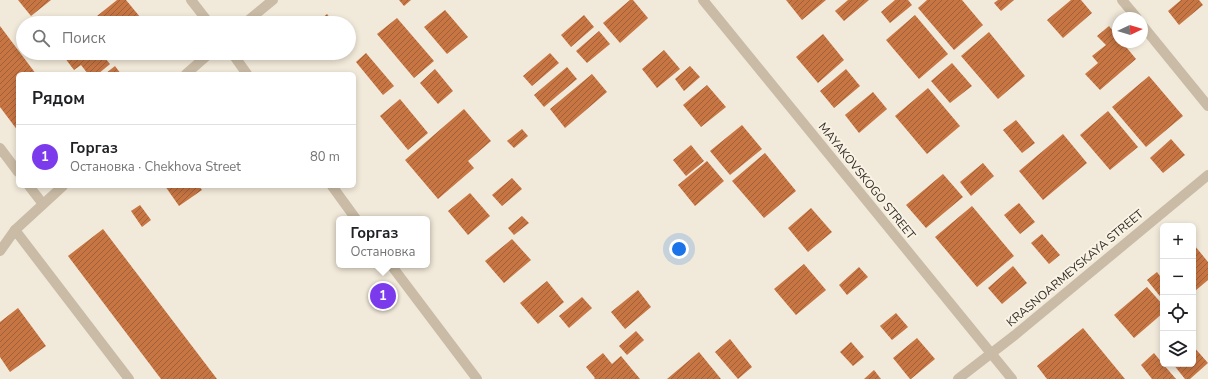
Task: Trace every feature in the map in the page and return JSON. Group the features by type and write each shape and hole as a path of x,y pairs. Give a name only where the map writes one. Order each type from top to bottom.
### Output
{"street":[{"path":"191,0 204,16"},
{"path":"254,16 273,0"},
{"name":"MAYAKOVSKOGO STREET","path":"703,0 1012,379"},
{"path":"1122,0 1132,12"},
{"path":"1148,32 1208,106"},
{"path":"188,72 202,60"},
{"path":"237,60 246,72"},
{"path":"0,148 16,169"},
{"name":"KRASNOARMEYSKAYA STREET","path":"958,379 1015,335 1208,175"},
{"path":"31,188 43,204"},
{"path":"0,251 15,230 61,188"},
{"path":"333,188 354,216"},
{"path":"15,230 128,379"},
{"path":"393,268 477,379"}],"building":[{"path":"18,0 51,0 31,16"},
{"path":"117,0 126,0 139,16 97,16"},
{"path":"399,0 411,0 404,6"},
{"path":"630,0 633,0 648,18 620,43 603,23"},
{"path":"786,0 826,0 802,20"},
{"path":"848,0 869,0 844,21 835,11"},
{"path":"895,0 908,0 912,5 890,23 881,12"},
{"path":"927,0 962,0 983,25 954,50 918,8"},
{"path":"998,0 1014,0 1001,11 994,3"},
{"path":"1071,0 1081,0 1092,13 1063,38 1047,20"},
{"path":"1181,0 1199,0 1203,5 1179,25 1168,11"},
{"path":"445,10 468,37 447,54 424,27"},
{"path":"584,15 594,27 571,47 561,35"},
{"path":"915,15 948,54 919,79 886,40"},
{"path":"397,18 434,61 414,78 377,34"},
{"path":"0,26 16,47 16,60 26,60 34,72 16,72 16,128 0,107"},
{"path":"1109,26 1112,30 1112,48 1127,48 1136,59 1100,90 1085,74 1098,63 1092,56 1106,45 1097,36"},
{"path":"599,31 610,44 587,63 576,51"},
{"path":"989,32 1025,76 998,99 961,56"},
{"path":"823,34 844,60 818,83 796,57"},
{"path":"664,50 680,69 657,88 642,69"},
{"path":"366,53 394,86 383,95 356,62"},
{"path":"550,53 559,63 532,86 523,76"},
{"path":"66,60 107,60 110,64 100,72 86,72 81,65 74,70"},
{"path":"952,63 972,86 950,103 931,81"},
{"path":"115,66 120,72 108,72"},
{"path":"690,66 700,77 684,91 675,79"},
{"path":"567,67 577,79 544,107 534,95"},
{"path":"435,69 453,91 438,104 420,83"},
{"path":"846,69 860,86 834,108 820,91"},
{"path":"592,74 607,92 565,128 550,109"},
{"path":"1149,76 1183,116 1146,147 1112,107"},
{"path":"707,85 726,107 701,127 683,105"},
{"path":"928,88 960,126 927,154 895,116"},
{"path":"873,92 887,109 859,133 845,115"},
{"path":"400,99 428,133 408,150 380,116"},
{"path":"464,109 491,141 468,161 474,168 438,199 405,160"},
{"path":"1108,111 1138,147 1110,170 1080,135"},
{"path":"1016,120 1035,143 1022,153 1003,130"},
{"path":"742,125 762,149 730,175 710,151"},
{"path":"522,129 528,136 514,148 507,141"},
{"path":"1063,134 1087,163 1043,200 1019,171"},
{"path":"1171,139 1185,155 1163,173 1150,158"},
{"path":"691,145 704,161 686,176 673,160"},
{"path":"765,153 796,191 764,218 732,181"},
{"path":"707,161 724,181 695,206 678,185"},
{"path":"983,163 994,176 971,196 960,182"},
{"path":"943,174 963,197 926,228 906,205"},
{"path":"512,178 522,189 502,206 492,195"},
{"path":"166,188 200,188 202,190 179,206"},
{"path":"470,193 490,216 468,235 448,211"},
{"path":"1019,203 1035,222 1020,234 1004,215"},
{"path":"140,205 151,220 142,227 131,211"},
{"path":"972,206 1014,256 977,287 935,237"},
{"path":"811,208 832,232 808,252 788,228"},
{"path":"522,216 529,223 514,235 508,228"},
{"path":"103,229 217,379 161,379 68,256"},
{"path":"1042,234 1060,255 1049,264 1031,243"},
{"path":"512,239 531,260 504,283 485,261"},
{"path":"1196,247 1208,262 1208,280 1196,290"},
{"path":"804,264 826,290 796,315 774,289"},
{"path":"1013,266 1027,283 1002,304 988,288"},
{"path":"859,267 868,277 847,295 839,285"},
{"path":"1157,272 1160,276 1160,296 1147,280"},
{"path":"547,281 564,302 538,324 520,303"},
{"path":"1147,287 1160,302 1160,316 1134,338 1114,315"},
{"path":"638,290 651,307 625,329 611,312"},
{"path":"582,297 592,308 569,328 559,316"},
{"path":"18,308 46,346 10,372 0,357 0,322"},
{"path":"896,313 908,327 892,340 880,326"},
{"path":"1083,328 1125,379 1047,379 1037,366"},
{"path":"636,331 644,340 627,355 619,346"},
{"path":"917,338 935,359 910,379 893,358"},
{"path":"730,339 752,367 738,379 715,352"},
{"path":"851,342 864,357 853,366 840,352"},
{"path":"1196,349 1208,363 1190,379 1185,379 1175,367 1196,367"},
{"path":"699,352 721,379 667,379"},
{"path":"603,353 612,364 621,356 640,379 594,379 595,378 586,367"},
{"path":"1154,353 1160,360 1160,367 1166,367 1176,379 1152,379 1141,365"},
{"path":"874,370 881,379 864,379"}],"place":[{"name":"Горгаз","path":"383,296"}]}
